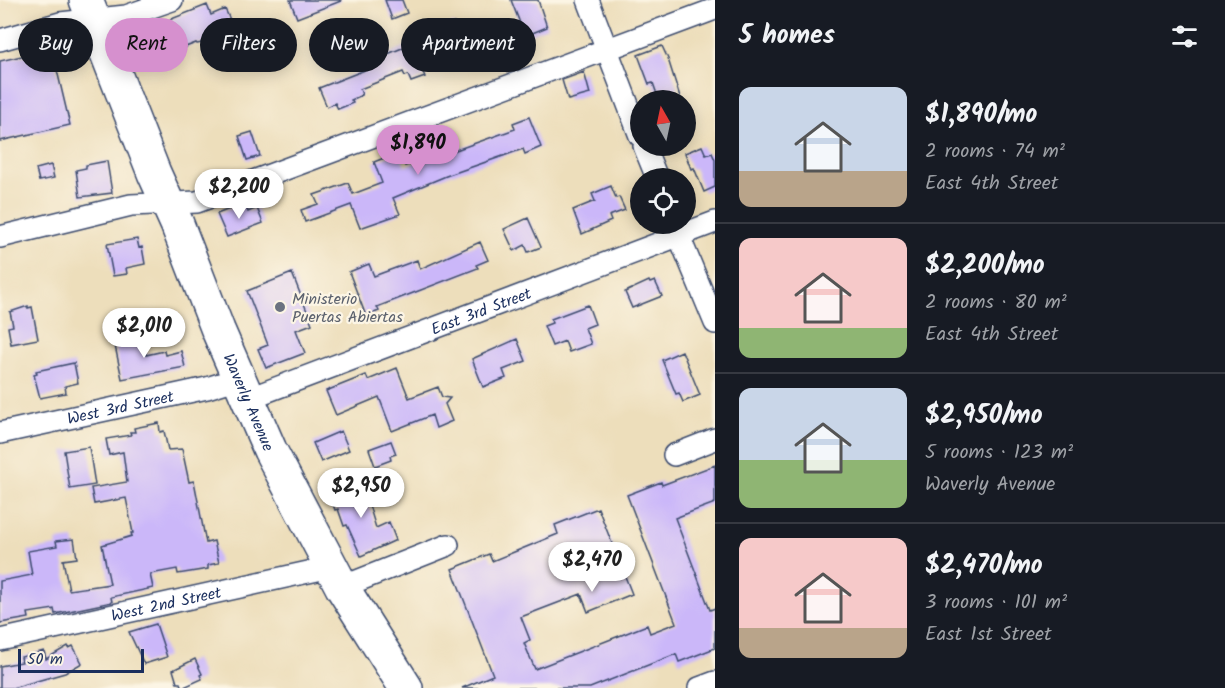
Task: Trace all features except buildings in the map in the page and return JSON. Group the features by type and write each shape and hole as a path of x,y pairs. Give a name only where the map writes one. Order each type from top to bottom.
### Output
{"main road":[{"name":"Waverly Avenue","path":"89,10 270,450 337,577 406,688"}],"street":[{"path":"0,40 60,23 89,10 126,16 172,0"},
{"path":"588,0 630,109"},
{"path":"0,237 131,205 197,202 715,9"},
{"name":"East 3rd Street","path":"696,226 715,222"},
{"name":"East 3rd Street","path":"243,388 665,234"},
{"path":"678,234 715,323"},
{"name":"West 3rd Street","path":"0,433 207,388 243,388"},
{"path":"674,455 715,439"},
{"name":"West 2nd Street","path":"0,640 337,577 448,545"},
{"path":"699,688 715,681"}],"place":[{"name":"Ministerio Puertas Abiertas","path":"280,307"}]}
